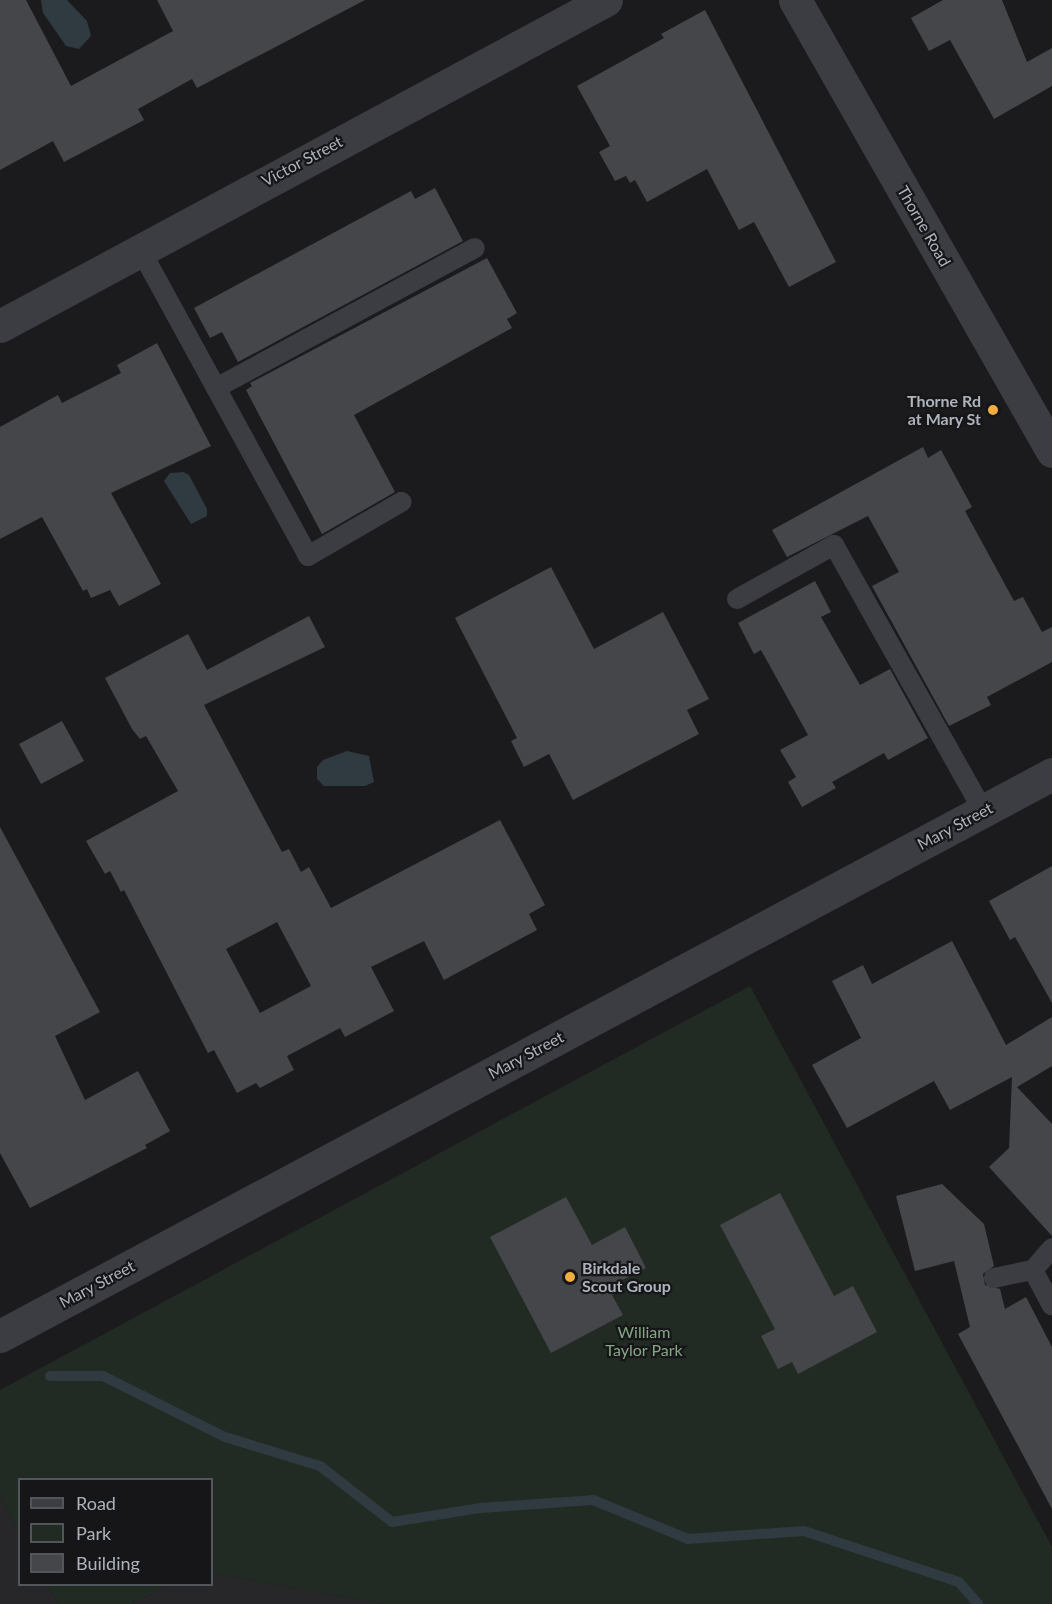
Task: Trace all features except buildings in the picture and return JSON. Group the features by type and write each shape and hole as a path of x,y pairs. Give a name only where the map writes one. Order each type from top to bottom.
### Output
{"street":[{"name":"Victor Street","path":"0,326 606,0"},
{"name":"Thorne Road","path":"795,0 1052,451"},
{"name":"Mary Street","path":"0,1336 1052,774"}],"lane":[{"path":"216,388 475,248"},
{"path":"140,249 308,556 401,502"},
{"path":"737,599 834,545 983,811"},
{"path":"994,1278 1033,1269 1052,1248"},
{"path":"1033,1269 1052,1305"}],"shaded area":[{"path":"41,0 67,0 87,21 91,36 79,49 66,46 43,13"},
{"path":"183,472 189,475 207,509 207,516 191,524 164,481 170,473"},
{"path":"347,751 369,756 374,782 365,786 324,786 317,779 317,767 323,760"},
{"path":"0,1497 18,1531 18,1586 48,1586 58,1604 0,1604"},
{"path":"213,1573 385,1604 132,1604 167,1586 213,1586"}],"green space":[{"name":"William Taylor Park","path":"750,986 1052,1547 1052,1604 385,1604 213,1573 213,1478 18,1478 18,1531 0,1497 0,1390"},
{"path":"48,1586 167,1586 132,1604 58,1604"}],"waterway":[{"path":"50,1376 103,1376 225,1437 320,1466 392,1522 480,1508 593,1500 688,1539 804,1531 959,1582 978,1604"}],"place":[{"name":"Thorne Rd at Mary St","path":"993,410"},
{"name":"Birkdale Scout Group","path":"570,1277"}]}
